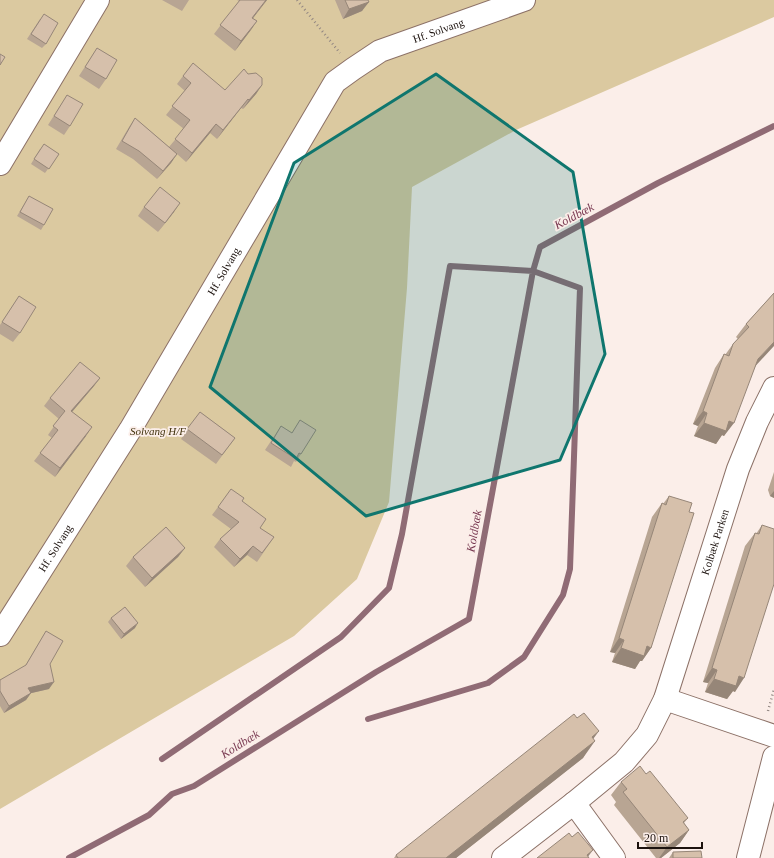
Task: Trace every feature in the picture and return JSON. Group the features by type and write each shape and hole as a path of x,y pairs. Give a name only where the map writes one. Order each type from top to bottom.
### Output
{"street":[{"path":"0,164 98,0"},
{"name":"Hf. Solvang","path":"0,635 130,430 335,82 380,52 524,0"},
{"name":"Kolbæk Parken","path":"503,858 624,762 647,735 665,699 738,469 757,422 774,388"},
{"path":"665,699 774,736"},
{"path":"748,858 772,769"},
{"path":"574,803 614,858"}],"path":[{"path":"297,0 353,69"}],"highlighted area":[{"path":"436,74 573,172 605,354 560,460 366,516 210,387 294,163"}],"green space":[{"name":"Solvang H/F","path":"0,0 774,0 774,17 516,130 412,187 407,288 389,502 357,579 294,636 0,809"}],"building":[{"path":"240,0 266,0 252,18 257,21 241,41 220,25"},
{"path":"345,0 368,0 369,2 349,9"},
{"path":"44,14 58,23 46,44 31,34"},
{"path":"97,48 117,60 106,79 85,67"},
{"path":"0,54 5,57 0,65"},
{"path":"193,63 225,90 244,69 248,74 256,73 262,78 262,85 249,100 248,99 223,130 216,124 192,153 175,139 190,120 172,106 191,83 183,76"},
{"path":"67,95 83,104 70,126 54,116"},
{"path":"135,118 177,154 163,171 139,151 122,141"},
{"path":"44,144 59,154 49,169 34,159"},
{"path":"160,187 180,203 165,223 144,207"},
{"path":"29,196 53,209 44,225 20,212"},
{"path":"774,293 774,342 758,359 734,423 729,421 726,431 704,423 707,413 703,411 724,354 729,356 733,344 749,327 746,324"},
{"path":"19,296 36,307 20,333 2,322"},
{"path":"80,362 100,378 71,411 92,427 60,468 40,453 58,430 53,426 65,411 50,398"},
{"path":"200,412 235,438 222,455 187,429"},
{"path":"300,420 316,430 301,454 299,453 296,459 271,443 281,426 292,433"},
{"path":"231,489 244,498 242,501 266,519 260,528 274,537 262,553 253,546 240,559 220,539 239,522 218,507"},
{"path":"669,496 692,503 689,512 694,513 651,648 647,646 644,656 621,648 624,640 619,638 662,503 666,505"},
{"path":"762,525 774,529 774,584 744,678 739,676 736,686 714,679 717,670 712,668 755,533 759,534"},
{"path":"166,527 185,548 152,578 133,557"},
{"path":"125,607 138,623 124,634 111,618"},
{"path":"46,631 63,641 50,664 54,682 28,688 31,693 9,706 0,691 0,680 26,665"},
{"path":"584,713 599,731 592,737 595,741 446,858 398,858 396,855 574,714 577,718"},
{"path":"640,766 646,774 650,771 688,818 683,822 689,830 667,847 623,792 627,789 621,782"},
{"path":"578,832 593,850 587,855 589,858 537,858 569,833 572,837"},
{"path":"701,851 702,858 673,858 673,852"}],"waterway":[{"name":"Koldbæk","path":"69,858 149,815 172,794 194,786 376,672 469,619 533,271 540,247 658,183 774,126"},
{"path":"162,759 341,637 389,588 402,534 450,266 533,271 580,288 570,569 563,595 524,657 488,683 368,719"}]}
